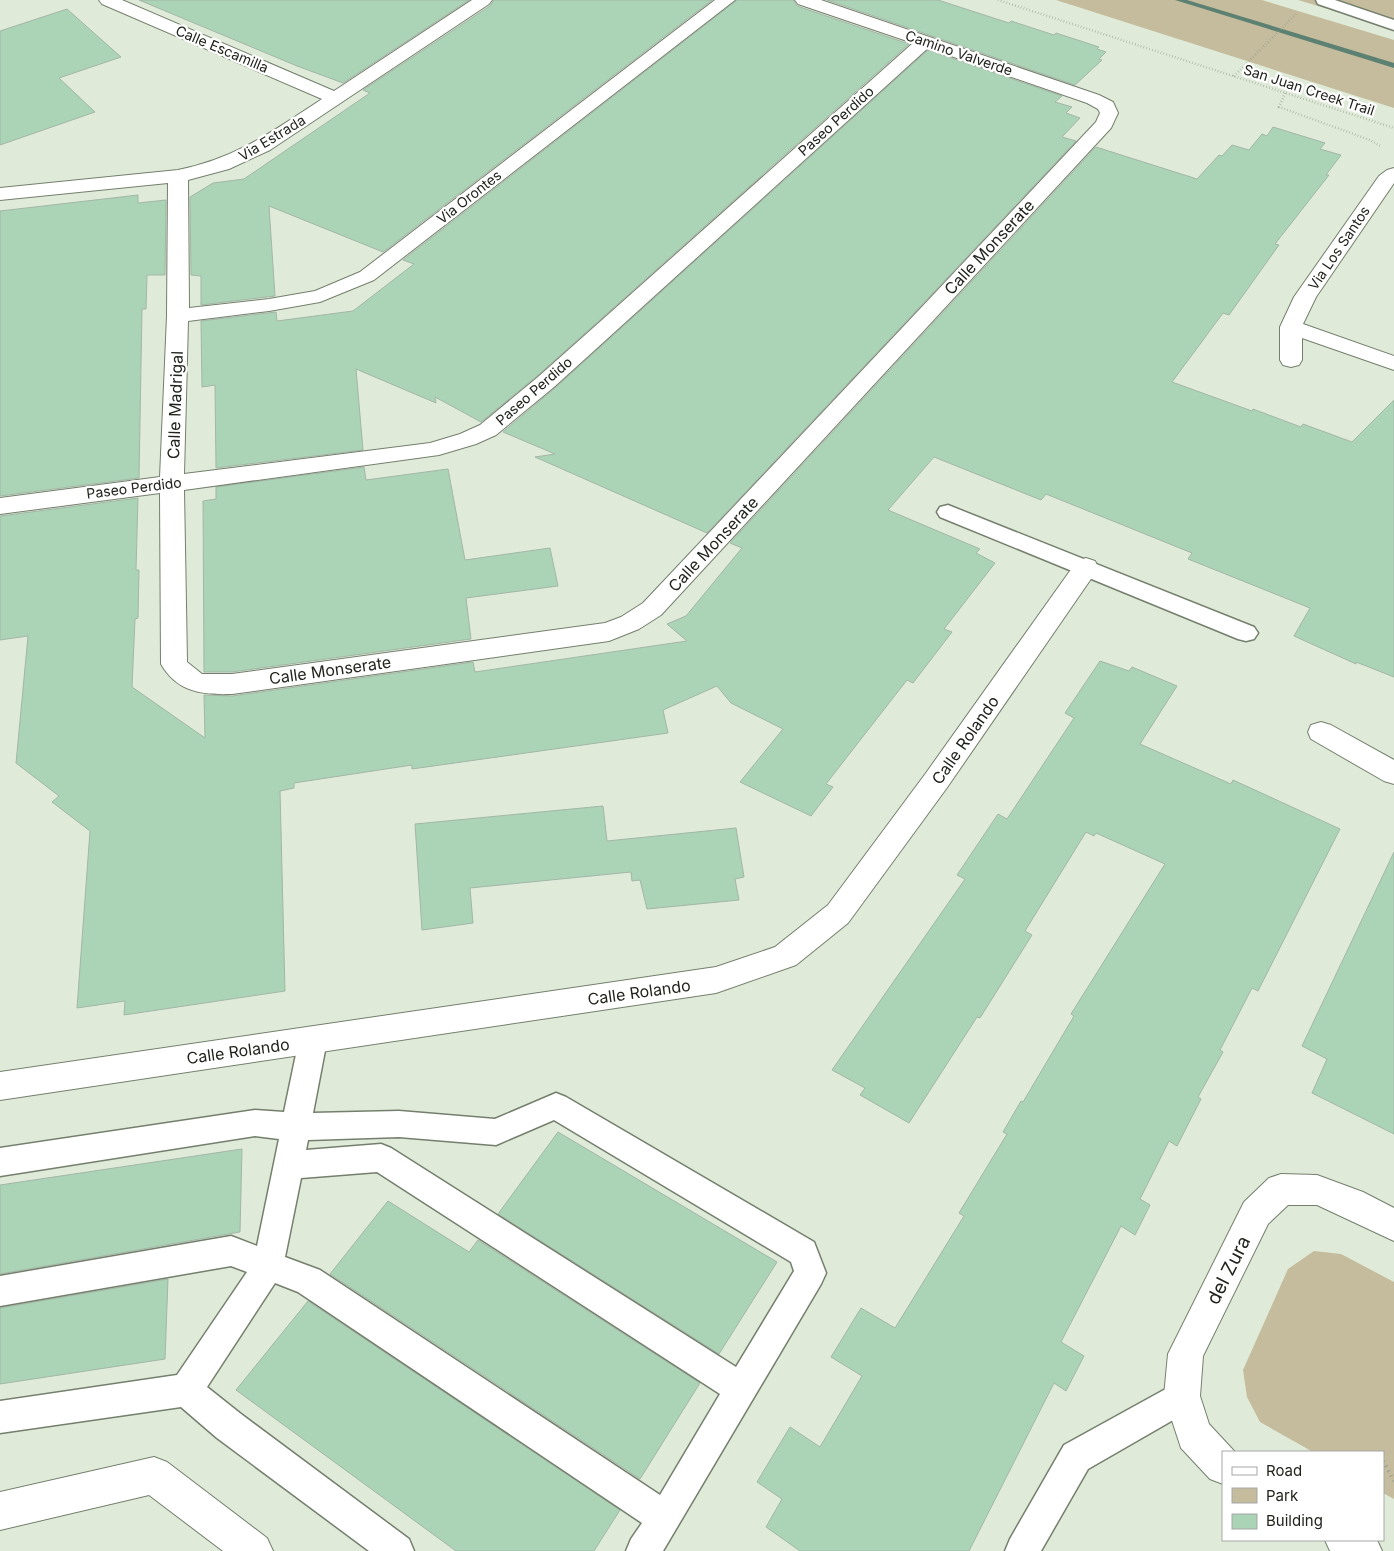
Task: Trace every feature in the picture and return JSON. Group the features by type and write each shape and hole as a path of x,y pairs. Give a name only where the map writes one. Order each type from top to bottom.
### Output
{"street":[{"name":"Calle Escamilla","path":"108,0 336,98"},
{"path":"455,0 478,3"},
{"name":"Via Orontes","path":"178,316 269,305 320,296 367,276 726,0"},
{"name":"Camino Valverde","path":"804,0 1101,102 1106,106 1109,114"},
{"name":"Via Estrada","path":"0,194 178,176 217,167 249,154 478,3"},
{"name":"Paseo Perdido","path":"0,506 431,450 468,440 488,430 546,382 926,41"},
{"name":"Calle Monserate","path":"174,664 184,677 201,685 232,684 609,632 630,623 652,609 1104,124 1109,114"},
{"name":"Via Los Santos","path":"1291,360 1291,327 1305,297 1386,180 1394,174"},
{"name":"Calle Madrigal","path":"174,664 172,483 178,316 178,176"},
{"path":"1291,327 1394,363"},
{"name":"Calle Rolando","path":"0,1086 716,980 786,956 838,914 936,781 1086,567"},
{"path":"1321,732 1394,773"},
{"name":"del Zura","path":"1222,1465 1194,1435 1182,1396 1186,1354 1256,1213 1281,1189 1317,1190 1351,1203 1394,1225"},
{"path":"0,1511 154,1475 254,1551"},
{"path":"1346,1541 1363,1551"}],"lane":[{"path":"1323,2 1394,25"},
{"path":"948,512 1246,633"},
{"path":"0,1418 186,1390 268,1267 313,1040"},
{"path":"0,1162 255,1123 296,1127 399,1124 496,1132 556,1106 803,1252 810,1273 665,1518 643,1551"},
{"path":"289,1165 381,1158 741,1389"},
{"path":"0,1291 231,1251 268,1267 309,1281 665,1518"},
{"path":"186,1390 230,1426 398,1551"},
{"path":"1022,1551 1076,1457 1182,1396"}],"path":[{"path":"998,0 1234,76"},
{"name":"San Juan Creek Trail","path":"1303,7 1234,76 1394,128"},
{"path":"1285,93 1279,107 1370,140 1386,150"},
{"path":"1384,1463 1394,1481"}],"green space":[{"path":"1056,0 1262,0 1394,40 1394,108"},
{"path":"1298,0 1394,0 1394,29"},
{"path":"1314,1251 1341,1254 1394,1282 1394,1499 1384,1494 1384,1451 1311,1451 1260,1422 1247,1397 1243,1370 1288,1269"}],"building":[{"path":"139,0 469,0 343,83 297,66"},
{"path":"494,0 712,0 383,252 269,206 275,296 201,305 201,276 191,275 190,197 213,183 244,179 370,93 363,90 490,6"},
{"path":"737,0 793,0 797,6 909,44 537,376 481,422 435,397 436,403 356,369 363,450 216,468 215,385 202,387 201,321 276,312 277,321 353,311 414,264 403,260"},
{"path":"827,0 938,0 1009,23 1011,21 1054,35 1056,33 1099,47 1097,49 1106,52 1099,59 1102,60 1075,85"},
{"path":"67,9 121,57 59,78 95,112 0,145 0,31"},
{"path":"928,50 1062,96 1055,102 1072,107 1066,113 1080,118 1062,137 1076,141 707,533 535,457 555,454 503,432 555,388"},
{"path":"1273,127 1325,143 1320,149 1341,155 1326,175 1329,175 1275,244 1279,245 1229,315 1223,313 1172,382 1252,411 1253,409 1301,427 1303,424 1352,442 1394,400 1394,677 1356,662 1356,664 1294,636 1310,608 1188,559 1192,553 1046,494 1041,500 934,457 888,510 980,549 976,553 995,563 944,629 952,632 913,683 907,680 826,784 833,787 811,816 740,782 783,729 731,703 717,686 663,710 668,733 412,769 412,765 294,783 294,788 280,791 285,991 124,1015 125,1001 77,1008 90,831 52,802 59,796 16,763 28,636 0,640 0,516 138,498 136,570 139,570 138,618 135,619 132,687 205,738 204,695 232,696 473,662 475,672 687,641 667,624 686,616 742,548 730,543 1096,147 1197,179 1219,155 1222,156 1232,145 1249,150 1262,134 1267,136"},
{"path":"138,195 138,203 166,200 165,275 147,275 146,309 142,309 139,478 0,496 0,211"},
{"path":"364,467 366,480 448,469 465,560 550,548 558,586 466,598 471,639 232,672 204,672 203,501 216,499 216,487"},
{"path":"1100,661 1129,671 1132,667 1177,686 1140,744 1231,784 1233,780 1340,829 1258,991 1252,988 1220,1050 1223,1052 1198,1097 1201,1099 1177,1146 1169,1141 1140,1199 1150,1205 1135,1235 1121,1226 1061,1342 1084,1356 1066,1391 1054,1383 969,1551 800,1551 766,1527 782,1499 757,1482 790,1427 820,1447 862,1376 831,1357 861,1308 895,1328 964,1216 959,1213 1007,1134 1003,1132 1021,1101 1023,1102 1074,1016 1071,1014 1165,864 1096,833 1094,836 1086,832 1025,931 1032,935 980,1018 977,1017 909,1123 860,1095 865,1088 832,1070 965,879 957,875 998,814 1007,819 1074,718 1065,713"},
{"path":"603,806 607,841 736,828 744,877 735,879 739,900 647,909 640,880 632,881 631,872 470,888 473,923 422,930 415,824"},
{"path":"1394,852 1394,1134 1312,1093 1327,1059 1302,1046"},
{"path":"558,1132 777,1262 719,1354 498,1214"},
{"path":"242,1149 240,1232 0,1274 0,1185"},
{"path":"388,1201 469,1252 478,1240 700,1383 640,1479 330,1274"},
{"path":"168,1279 165,1359 0,1384 0,1308"},
{"path":"308,1301 620,1510 594,1551 456,1551 236,1390"}],"waterway":[{"path":"1179,0 1394,66"}]}
